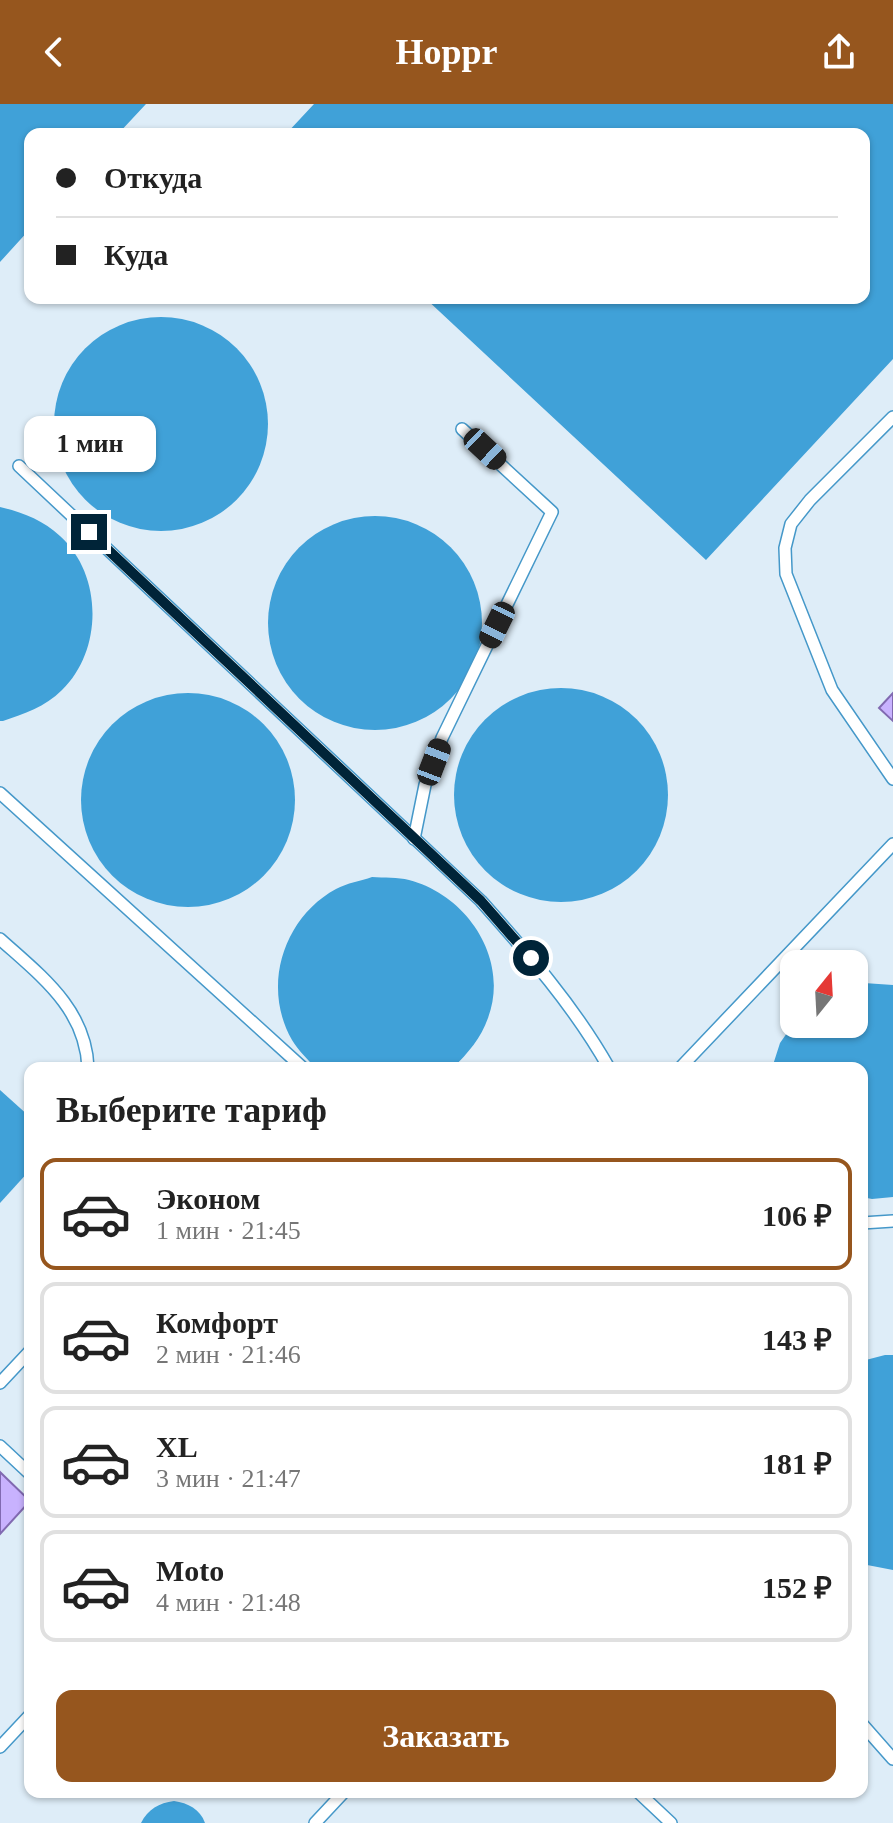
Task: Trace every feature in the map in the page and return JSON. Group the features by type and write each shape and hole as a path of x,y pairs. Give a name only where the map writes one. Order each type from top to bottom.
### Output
{"lane":[{"path":"893,417 810,500 791,524 785,548 786,574 832,690 893,779"},
{"path":"414,839 425,785 442,738 552,512 462,429"},
{"path":"19,466 481,901 587,1028 606,1062"},
{"path":"0,793 296,1062"},
{"path":"686,1062 893,844"},
{"path":"0,939 68,1003 84,1034 87,1062"},
{"path":"868,1223 893,1221"},
{"path":"0,1383 24,1357"},
{"path":"0,1446 24,1468"},
{"path":"0,1747 24,1721"},
{"path":"868,1731 893,1759"},
{"path":"315,1823 338,1798"},
{"path":"644,1798 671,1823"}],"water":[{"path":"0,104 146,104 124,128 24,128 24,236 0,262"},
{"path":"314,104 893,104 893,359 706,560 431,304 870,304 870,128 292,128"},
{"path":"161,317 202,325 237,348 260,383 268,424 260,465 237,500 202,523 161,531 120,523 85,500 62,465 54,424 62,383 85,348 120,325"},
{"path":"0,507 47,525 74,552 90,591 92,613 91,634 85,655 62,690 26,713 3,721 0,721"},
{"path":"375,516 416,524 451,547 474,582 482,623 474,664 451,699 416,722 375,730 334,722 299,699 276,664 268,623 276,582 299,547 334,524"},
{"path":"561,688 602,696 637,719 660,754 668,795 660,836 637,871 602,894 561,902 520,894 485,871 462,836 454,795 462,754 485,719 520,696"},
{"path":"188,693 229,701 264,724 287,759 295,800 287,841 264,876 229,899 188,907 147,899 112,876 89,841 81,800 89,759 112,724 147,701"},
{"path":"372,877 409,880 449,900 478,932 488,952 493,974 493,996 482,1032 458,1062 310,1062 294,1044 278,998 283,955 303,917 318,901 340,887"},
{"path":"868,983 893,985 893,1197 868,1198 868,1062 774,1062 784,1038 868,1038"},
{"path":"0,1090 24,1112 24,1177 0,1203"},
{"path":"893,1355 893,1570 868,1565 868,1359"},
{"path":"174,1801 193,1808 205,1823 141,1823 154,1808"}],"building":[{"path":"893,693 893,721 879,708"},
{"path":"0,1472 24,1495 24,1508 0,1534"}],"route":[{"path":"89,532 481,901 531,958"}]}
